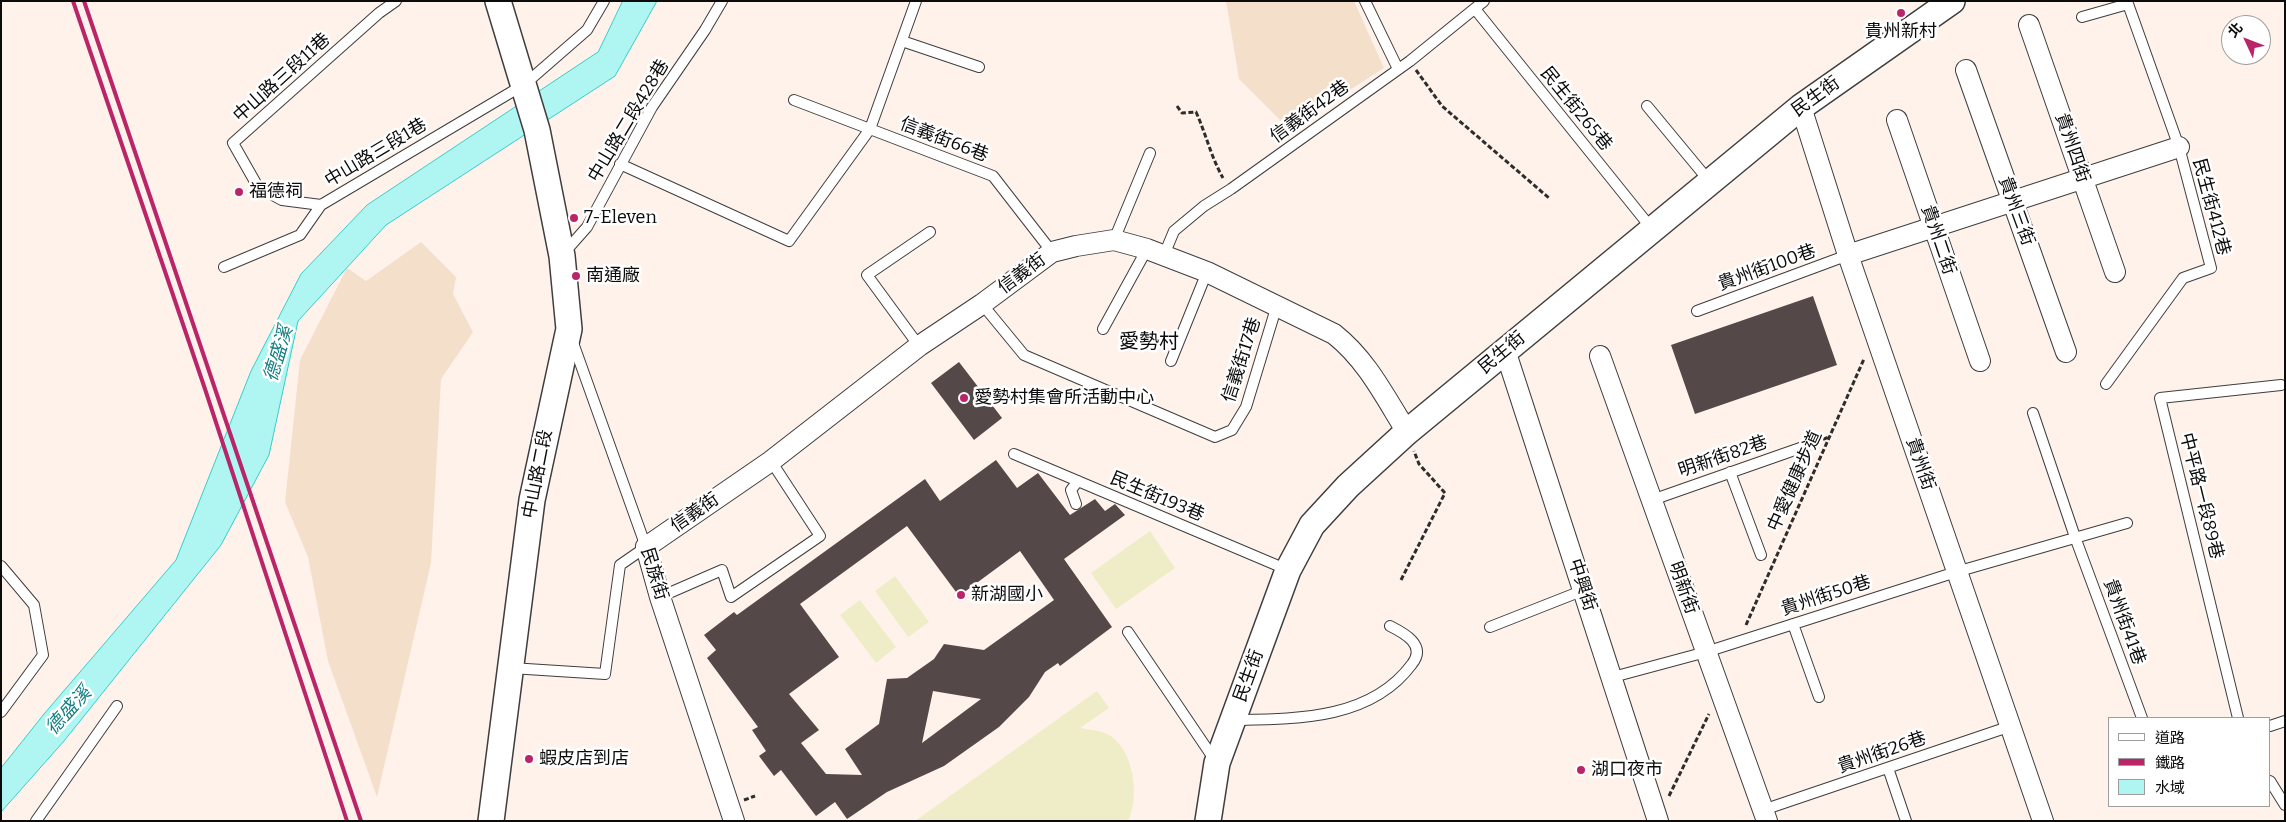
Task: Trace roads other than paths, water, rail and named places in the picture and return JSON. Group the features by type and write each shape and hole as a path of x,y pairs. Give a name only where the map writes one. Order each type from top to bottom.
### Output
{"street":[{"name":"中山路二段","path":"491,821 532,500 569,329 562,256 537,130 525,84 498,1"},
{"name":"民生街","path":"1208,821 1217,763 1232,720 1288,570 1312,525 1348,486 1407,432 1801,106 1952,1"},
{"name":"貴州四街","path":"2029,25 2115,272"},
{"name":"貴州三街","path":"1966,70 2066,352"},
{"name":"貴州街","path":"1801,106 1848,255 2043,821"},
{"name":"貴州二街","path":"1897,120 1980,361"},
{"path":"1848,255 2082,177 2179,147"},
{"name":"信義街","path":"646,547 771,460 919,346 982,304 1052,252 1114,240 1156,252 1207,272 1334,334 1352,348 1367,367 1407,432"},
{"name":"中興街","path":"1505,350 1658,820"},
{"name":"明新街","path":"1600,356 1765,815"},
{"name":"民族街","path":"646,547 660,597 734,821"}],"lane":[{"name":"中山路三段11巷","path":"320,205 282,200 258,187 233,143 379,13 396,1"},
{"name":"中山路三段1巷","path":"224,267 300,235 320,205 525,84 587,30 604,1"},
{"name":"中山路二段428巷","path":"562,256 587,227 652,107 705,30 722,1"},
{"path":"620,164 789,241 870,129 916,1"},
{"path":"1365,1 1398,69"},
{"name":"信義街42巷","path":"1103,328 1156,252 1174,231 1204,206 1232,189 1410,61 1484,1"},
{"name":"民生街412巷","path":"2082,17 2127,3 2179,147 2211,268 2182,278 2106,384"},
{"name":"民生街265巷","path":"1475,8 1652,229"},
{"path":"902,41 978,67"},
{"name":"信義街66巷","path":"794,100 993,176 1052,252"},
{"path":"1647,106 1710,182"},
{"path":"1114,240 1150,153"},
{"path":"919,346 867,275 930,232"},
{"name":"貴州街100巷","path":"1697,311 1848,255"},
{"path":"1172,361 1207,272"},
{"name":"信義街17巷","path":"982,304 1024,355 1215,437 1232,430 1246,407 1277,305"},
{"name":"民族街","path":"569,329 646,547"},
{"name":"中平路一段89巷","path":"2238,717 2160,398 2281,385"},
{"name":"貴州街41巷","path":"2033,413 2075,537 2142,717"},
{"name":"明新街82巷","path":"1652,500 1806,446"},
{"name":"民生街193巷","path":"1014,454 1288,570"},
{"path":"660,597 722,570 731,596 820,536 771,460"},
{"path":"1730,472 1761,555"},
{"path":"1076,504 1071,490 1078,481"},
{"path":"1956,572 2127,523"},
{"path":"510,668 605,674 620,565 646,547"},
{"path":"1,566 34,604 43,655 1,712"},
{"name":"貴州街50巷","path":"1613,677 1739,642 1956,572"},
{"path":"1490,627 1584,590"},
{"path":"1793,624 1819,697"},
{"path":"1232,720 1290,719 1324,714 1368,700 1382,692 1407,671 1416,660 1416,650 1412,638 1390,626"},
{"path":"1128,632 1217,763"},
{"path":"36,821 117,706"},
{"path":"2271,726 2285,721"},
{"name":"貴州街26巷","path":"1765,815 1888,768 2010,726"},
{"path":"1888,768 1906,821"},
{"path":"2271,783 2285,805"}],"water":[{"name":"德盛溪","path":"623,1 657,1 615,76 386,225 298,321 269,455 221,545 64,741 1,812 1,768 44,714 176,560 251,371 301,274 367,205 598,52"}],"railway":[{"path":"73,1 205,389 347,821"},
{"path":"84,1 361,821"}],"place":[{"name":"貴州新村","path":"1901,13"},
{"name":"福德祠","path":"239,192"},
{"name":"7-Eleven","path":"574,218"},
{"name":"南通廠","path":"576,276"},
{"name":"愛勢村集會所活動中心","path":"964,398"},
{"name":"新湖國小","path":"961,595"},
{"name":"蝦皮店到店","path":"529,759"},
{"name":"湖口夜市","path":"1581,770"}],"district":[{"name":"愛勢村","path":"1149,342"}]}
